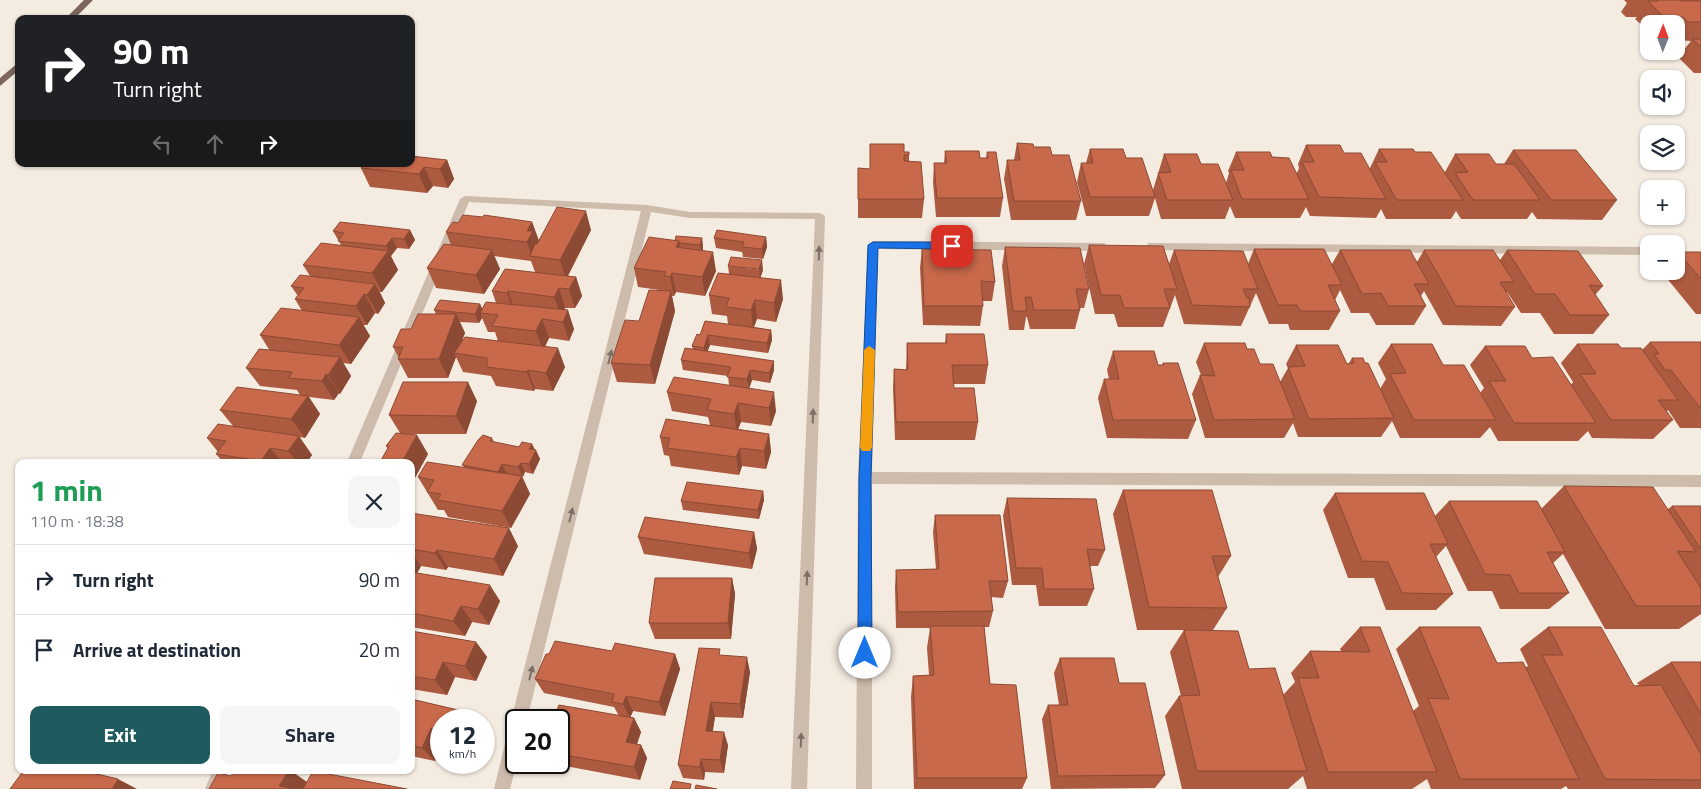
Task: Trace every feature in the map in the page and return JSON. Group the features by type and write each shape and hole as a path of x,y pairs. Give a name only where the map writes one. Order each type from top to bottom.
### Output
{"main road":[{"path":"73,15 89,0"},
{"path":"0,83 15,70"}],"street":[{"path":"354,459 465,199 647,208 690,215 820,216 799,789"},
{"path":"522,709 647,208"},
{"path":"864,789 865,478 873,245 1112,247"},
{"path":"1141,247 1640,251"},
{"path":"865,478 1701,481"},
{"path":"213,789 219,774"},
{"path":"502,789 506,774"}],"building":[{"path":"1648,1 1701,1 1701,22 1688,22 1685,19 1685,15 1662,15"},
{"path":"1692,39 1701,39 1701,47"},
{"path":"1017,143 1033,144 1034,147 1050,147 1052,155 1069,155 1081,201 1014,201 1007,160 1020,160"},
{"path":"870,144 904,144 904,152 909,152 909,155 904,155 904,161 921,162 924,199 858,199 858,168 870,169"},
{"path":"1306,145 1340,145 1344,153 1361,153 1386,199 1319,197 1302,162 1314,162"},
{"path":"1090,149 1123,149 1126,158 1142,158 1155,197 1090,197 1081,163 1093,163"},
{"path":"1379,149 1413,149 1415,152 1431,152 1463,200 1397,200 1375,162 1387,162"},
{"path":"1513,150 1576,150 1617,200 1551,200"},
{"path":"945,151 979,151 980,158 988,158 987,152 996,152 1003,198 937,198 934,163 947,163"},
{"path":"1236,152 1270,152 1272,157 1289,158 1309,199 1242,199 1231,170 1244,170"},
{"path":"1164,154 1197,154 1201,164 1218,164 1233,200 1167,200 1158,173 1171,172"},
{"path":"1455,154 1489,154 1496,164 1514,164 1540,200 1473,200 1455,173 1468,172"},
{"path":"415,156 447,160 440,169 424,167 419,174 361,168 415,167"},
{"path":"557,207 586,211 560,260 530,256 535,244 537,244"},
{"path":"463,215 483,217 484,215 532,222 527,231 533,231 527,242 446,232 453,222 458,223"},
{"path":"340,222 410,230 404,239 392,238 386,246 338,241 344,233 333,231"},
{"path":"717,230 766,237 762,249 742,247 744,242 714,238"},
{"path":"676,236 702,238 700,245 679,243 679,241 675,241"},
{"path":"649,237 679,241 676,247 713,252 702,277 672,273 670,277 664,276 666,272 634,268"},
{"path":"321,243 388,251 372,273 303,265"},
{"path":"444,244 492,250 476,275 427,268"},
{"path":"1089,245 1163,246 1177,289 1164,289 1170,308 1124,308 1120,295 1101,295"},
{"path":"1005,247 1080,248 1089,289 1076,289 1080,310 1034,310 1031,297 1025,297 1027,311 1013,311"},
{"path":"922,249 991,250 995,282 981,281 983,306 924,306"},
{"path":"1254,249 1324,249 1342,285 1328,285 1340,311 1300,311 1297,305 1278,305"},
{"path":"1174,250 1243,251 1258,289 1243,289 1247,298 1249,298 1250,307 1192,305"},
{"path":"1340,250 1410,250 1429,284 1414,284 1426,306 1388,306 1381,293 1362,294"},
{"path":"1424,250 1493,250 1514,282 1500,282 1515,307 1456,306"},
{"path":"1507,250 1578,251 1603,286 1589,285 1609,315 1570,315 1555,294 1535,294"},
{"path":"1685,252 1701,252 1701,279 1685,260"},
{"path":"731,257 762,260 759,269 728,266"},
{"path":"505,269 576,277 569,289 559,288 554,297 508,291 507,293 492,291"},
{"path":"718,273 781,280 774,303 755,300 751,310 726,307 729,298 709,295"},
{"path":"300,275 375,284 367,295 364,294 356,306 295,299 304,288 291,286"},
{"path":"649,290 671,291 650,365 611,363 625,320 639,321"},
{"path":"440,300 480,304 475,314 434,310"},
{"path":"486,302 568,310 563,322 542,319 536,331 492,326 498,315 480,313"},
{"path":"281,308 359,317 339,345 260,335"},
{"path":"418,314 456,314 439,359 398,359 403,347 393,347 401,329 411,329"},
{"path":"705,321 771,330 767,343 708,335 704,348 692,346 697,334 700,335"},
{"path":"946,334 984,334 988,365 952,365 954,388 974,388 978,422 896,422 894,369 908,370 907,343 947,343"},
{"path":"465,337 558,348 546,373 528,370 527,372 487,367 487,358 454,353"},
{"path":"1650,342 1701,342 1701,409 1671,370 1665,370 1654,354 1659,354"},
{"path":"1204,343 1245,343 1247,349 1254,349 1260,364 1273,364 1295,419 1214,420 1200,375 1215,376"},
{"path":"1391,344 1432,344 1443,365 1464,365 1496,420 1414,420 1390,374 1406,373"},
{"path":"1577,344 1618,344 1621,348 1641,348 1678,400 1658,400 1673,420 1611,420 1580,374 1596,374"},
{"path":"1296,345 1338,345 1347,364 1354,363 1352,358 1363,358 1365,363 1368,363 1394,418 1309,419 1288,367 1305,366"},
{"path":"1485,346 1525,346 1532,358 1553,357 1596,423 1514,423 1489,381 1506,381"},
{"path":"685,348 774,361 769,373 750,370 747,379 727,377 731,367 681,360"},
{"path":"259,349 340,357 322,381 288,378 292,372 246,368"},
{"path":"1113,351 1154,351 1158,365 1178,363 1196,420 1113,420 1104,379 1119,379"},
{"path":"674,377 774,392 769,408 738,403 734,414 707,410 711,399 667,392"},
{"path":"403,382 468,382 456,416 389,415"},
{"path":"237,387 308,396 291,419 220,410"},
{"path":"666,419 769,434 764,451 740,448 736,457 667,448 670,438 660,437"},
{"path":"218,424 299,436 288,451 270,448 262,459 248,459 216,454 226,441 207,438"},
{"path":"396,433 417,435 404,459 382,459 389,446 386,446"},
{"path":"483,435 492,438 490,441 519,447 522,442 532,444 529,449 536,450 529,464 521,463 518,467 502,464 498,472 462,465"},
{"path":"427,462 522,476 502,511 437,500 441,494 427,492 434,480 418,477"},
{"path":"687,482 763,491 758,510 681,501"},
{"path":"1564,486 1653,487 1696,552 1677,551 1701,588 1701,606 1636,606"},
{"path":"1123,490 1212,490 1231,556 1212,556 1227,608 1149,607"},
{"path":"1335,493 1424,493 1448,544 1430,544 1453,594 1402,593 1388,562 1362,561"},
{"path":"1007,498 1096,499 1105,550 1087,549 1094,589 1044,589 1042,568 1016,568"},
{"path":"1449,501 1537,501 1565,552 1547,552 1569,593 1519,593 1510,575 1485,574"},
{"path":"1672,506 1701,506 1701,549"},
{"path":"415,514 509,528 494,559 437,550 435,553 415,550"},
{"path":"935,515 1000,515 1008,581 989,581 993,611 898,612 896,570 939,569"},
{"path":"645,517 754,532 749,553 638,537"},
{"path":"415,573 490,585 478,609 461,606 453,621 415,614"},
{"path":"655,578 732,578 728,623 649,623"},
{"path":"930,626 984,626 990,684 1016,685 1027,778 917,778 913,676 934,675"},
{"path":"1360,627 1380,627 1437,772 1328,772 1298,678 1319,678 1310,651 1370,652"},
{"path":"1419,627 1480,627 1497,663 1523,662 1579,779 1460,779 1428,698 1449,699"},
{"path":"1548,627 1601,627 1634,686 1661,685 1701,754 1701,780 1605,779 1542,655 1563,655"},
{"path":"1184,630 1238,631 1249,669 1275,668 1307,771 1197,771 1179,696 1200,695"},
{"path":"415,632 476,642 465,666 443,662 435,680 415,677"},
{"path":"555,641 612,651 615,643 675,654 659,702 626,696 623,704 612,702 614,694 535,679 546,654 549,654"},
{"path":"699,648 720,649 719,655 747,657 740,704 711,702 706,731 724,732 720,760 701,759 700,767 678,765"},
{"path":"1060,658 1114,658 1119,683 1145,683 1165,775 1058,776 1048,705 1068,705"},
{"path":"1671,662 1701,662 1701,714"},
{"path":"415,700 454,709 430,709 430,730 422,748 415,746"},
{"path":"559,705 634,718 626,742 641,745 634,767 570,756 570,709 557,709"},
{"path":"21,774 97,774 118,779 112,789 10,789"},
{"path":"217,774 231,776 232,774 286,774 279,786 290,789 209,789"},
{"path":"311,774 329,774 407,789 303,789"},
{"path":"673,781 691,784 690,789 670,789"},
{"path":"696,785 717,789 695,789"}],"slow traffic":[{"path":"866,447 869,350"}],"route":[{"path":"865,653 865,478 873,245 952,246"}]}
